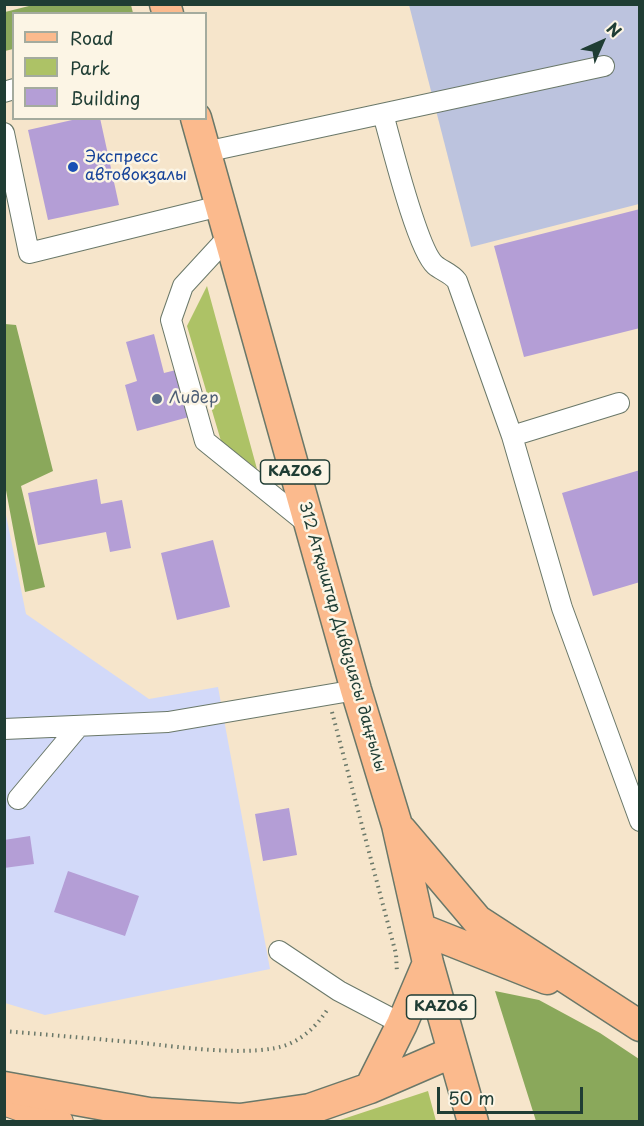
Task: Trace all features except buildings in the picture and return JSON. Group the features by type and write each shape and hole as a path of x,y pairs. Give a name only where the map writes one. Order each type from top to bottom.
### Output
{"highway":[{"name":"312 Атқыштар Дивизиясы даңғылы","path":"197,120 310,525 341,692 397,825 428,963 473,1122"},
{"path":"397,825 477,920 639,1026"},
{"path":"421,929 517,970 584,992"},
{"path":"370,1088 402,1024 428,963"},
{"path":"4,1086 149,1113 240,1119 310,1109 370,1088 453,1052"}],"main road":[{"path":"4,1102 60,1122"}],"lane":[{"path":"205,152 604,66"},
{"path":"383,114 417,229 434,264 450,273 458,281 512,436 562,608 639,821"},
{"path":"4,133 29,253 220,206"},
{"path":"229,236 183,286 171,320 205,441 310,525"},
{"path":"512,436 619,403"},
{"path":"4,729 168,722 341,692"},
{"path":"18,799 79,726"},
{"path":"279,951 339,991 402,1024"}],"path":[{"path":"341,692 396,954 397,979"},
{"path":"4,1031 222,1051 266,1048 288,1045 306,1035 317,1025 339,991"}],"shaded area":[{"path":"409,5 639,5 639,204 471,247"},
{"path":"4,505 26,614 149,699 218,687 270,969 45,1015 5,1003"}],"green space":[{"path":"33,5 131,5 133,12 12,12 12,49 5,51 5,12"},
{"path":"207,286 257,469 221,441 187,326"},
{"path":"5,324 16,325 53,471 21,486 45,587 25,592 5,485"},
{"path":"495,991 539,1000 600,1033 639,1059 639,1121 536,1121"},
{"path":"428,1091 436,1121 337,1121"}],"place":[{"name":"Экспресс автовокзалы","path":"73,167"},
{"name":"Лидер","path":"157,399"}]}
